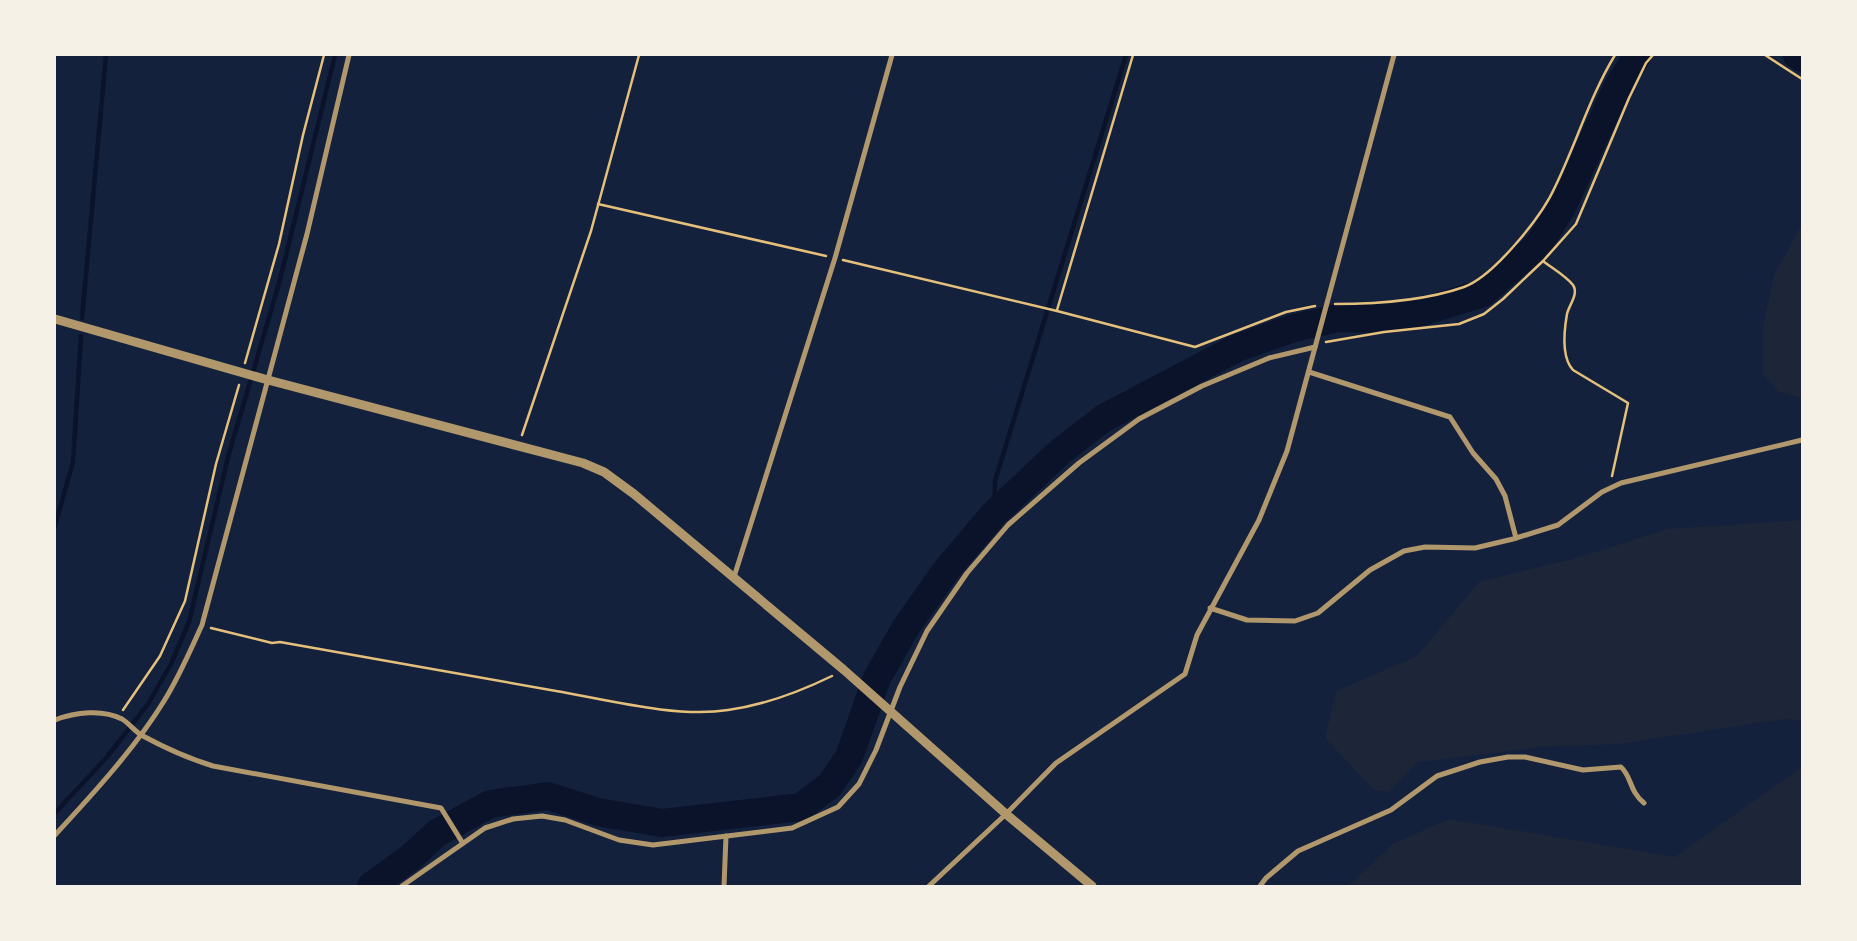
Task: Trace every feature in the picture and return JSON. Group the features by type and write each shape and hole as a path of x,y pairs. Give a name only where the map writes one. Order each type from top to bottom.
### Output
{"street":[{"path":"55,835 91,796 163,703 183,667 202,625 307,234 349,55"},
{"path":"734,577 835,258 892,55"},
{"path":"929,886 1006,814 1056,763 1185,674 1197,635 1259,520 1287,451 1394,55"},
{"path":"55,319 268,380 583,463 604,472 634,494 844,670 1006,814 1092,886"},
{"path":"402,886 484,828 513,818 542,816 565,820 619,840 653,845 792,828 838,807 859,784 888,710 927,631 967,573 1008,525 1079,463 1139,419 1202,386 1269,358 1315,347"},
{"path":"1308,372 1450,417 1460,434 1500,488 1516,538"},
{"path":"1210,608 1247,620 1295,621 1318,613 1370,570 1404,551 1425,547 1475,548 1516,538 1558,525 1602,492 1614,486 1802,440"},
{"path":"55,720 82,713 106,713 118,718 140,734 183,757 213,766 441,808 462,842"},
{"path":"1260,886 1266,878 1298,851 1391,810 1437,776 1480,762 1508,757 1525,758 1583,770 1621,767 1626,771 1634,795 1644,803"},
{"path":"724,886 726,836"}],"path":[{"path":"118,718 160,656 185,601 216,464 279,244 303,135 324,55"},
{"path":"518,446 591,231 639,55"},
{"path":"1057,310 1133,55"},
{"path":"598,204 1057,310 1195,347 1286,312 1327,304 1374,304 1417,298 1464,286 1484,274 1527,230 1545,206 1615,55"},
{"path":"1315,347 1328,341 1353,336 1459,324 1484,314 1503,299 1543,261 1576,224 1629,98 1646,63 1653,55"},
{"path":"1765,55 1802,79"},
{"path":"1543,261 1573,285 1576,292 1568,314 1564,353 1568,364 1573,370 1628,403 1612,476 1614,486"},
{"path":"202,625 272,643 280,642 618,702 689,712 727,710 762,703 800,692 844,670"}],"shaded area":[{"path":"1802,224 1802,398 1779,392 1763,374 1763,327 1774,275"},
{"path":"1802,520 1802,721 1785,719 1618,744 1540,747 1418,762 1389,792 1374,790 1325,738 1336,691 1417,656 1479,582 1577,558 1667,529"},
{"path":"1802,767 1802,886 1348,886 1394,843 1450,819 1675,857"}],"waterway":[{"path":"82,318 106,55"},
{"path":"55,813 107,757 148,704 171,664 189,622 228,457 280,280 335,55"},
{"path":"994,514 995,481 1126,55"},
{"path":"371,886 411,857 437,833 490,804 548,796 598,812 662,823 801,807 830,785 849,757 877,678 906,627 947,569 994,514 1061,451 1104,418 1237,348 1294,328 1338,318 1373,319 1418,313 1483,293 1539,244 1562,207 1618,86 1638,55"},
{"path":"1797,55 1802,58"},
{"path":"55,526 73,462 81,336"}]}
